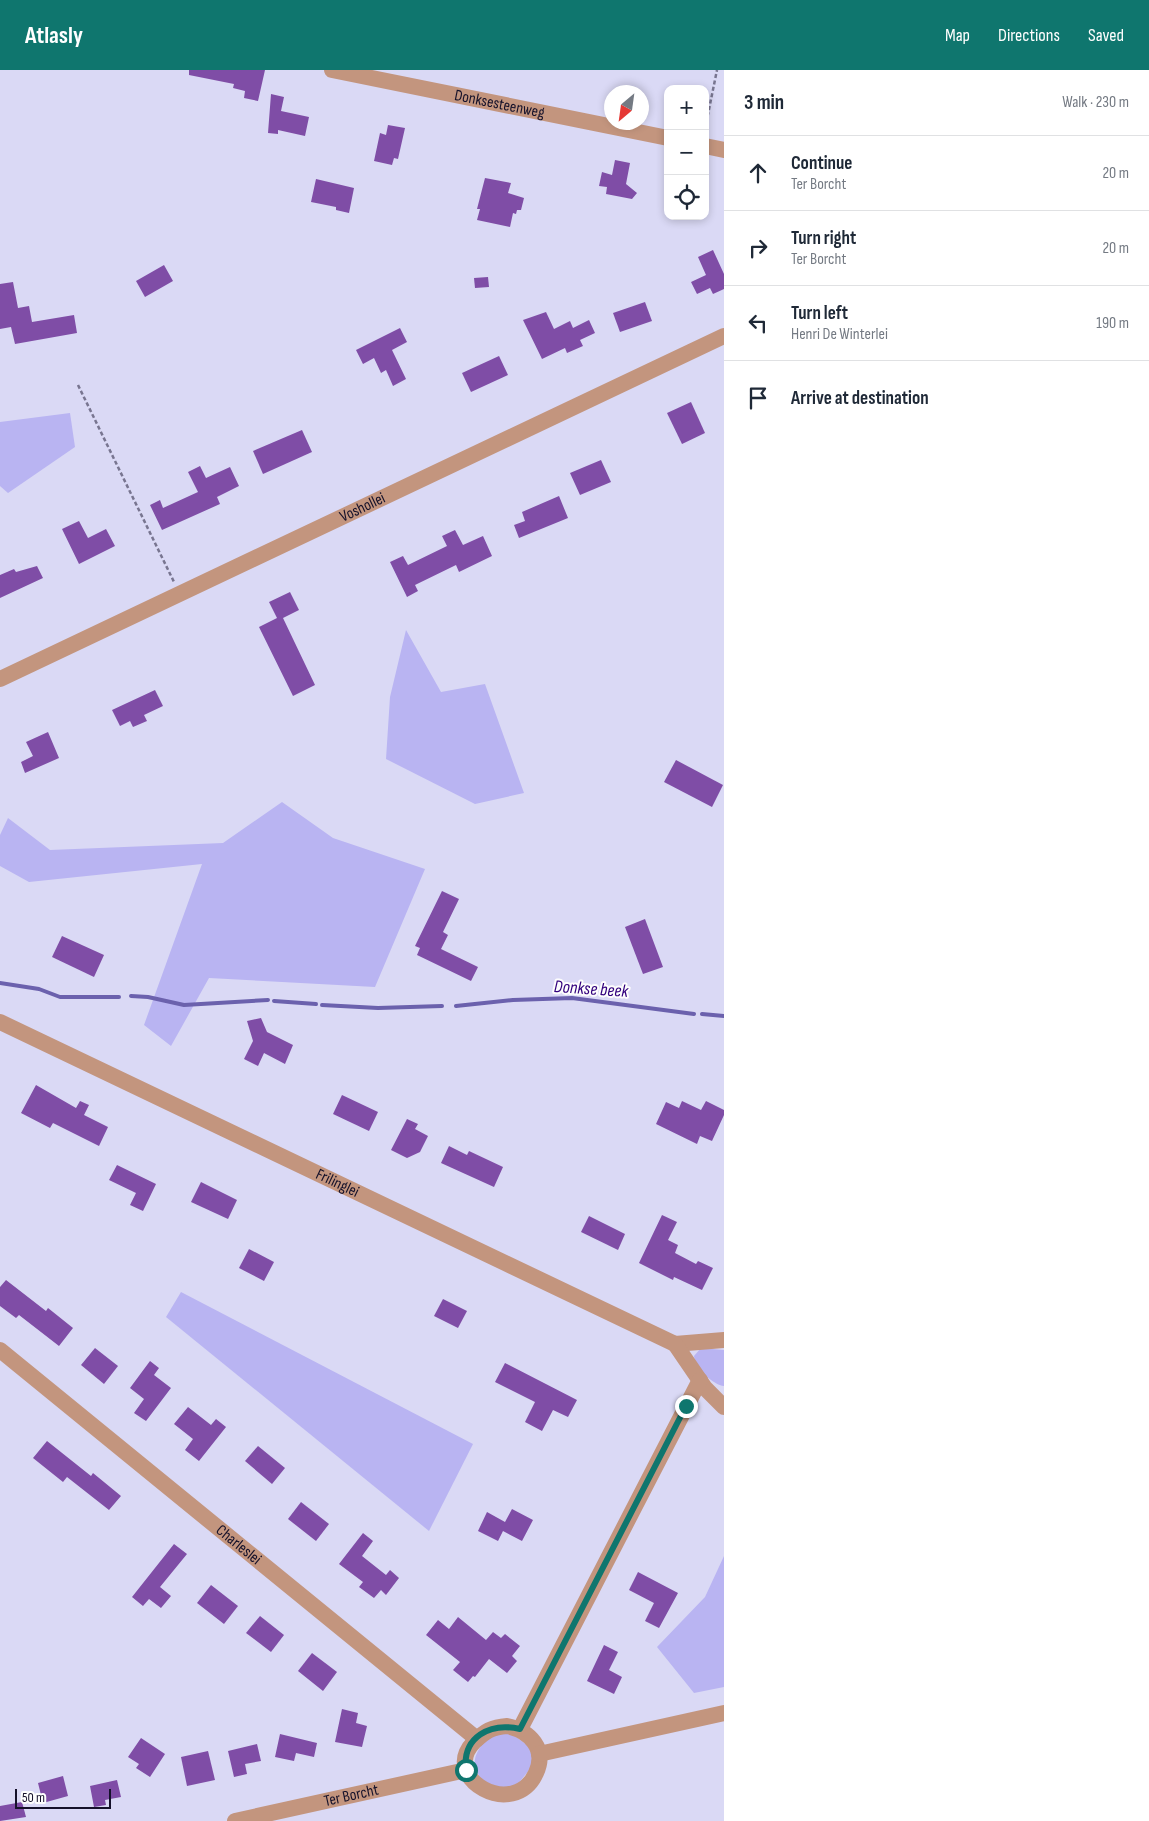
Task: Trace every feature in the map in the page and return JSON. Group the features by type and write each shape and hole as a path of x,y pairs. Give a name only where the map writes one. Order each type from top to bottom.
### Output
{"street":[{"name":"Donksesteenweg","path":"332,70 664,137"},
{"path":"709,147 724,150"},
{"name":"Voshollei","path":"0,679 724,336"},
{"name":"Frilinglei","path":"0,1022 675,1344 700,1380 721,1402"},
{"path":"675,1344 722,1335"},
{"name":"Charleslei","path":"0,1350 477,1739"},
{"path":"520,1729 700,1380"},
{"path":"540,1754 724,1713"},
{"path":"495,1727 520,1729 536,1744 540,1754 540,1764 530,1784 521,1792 509,1796 498,1797 485,1792 470,1779 466,1770 465,1762 468,1753 485,1731 495,1727"},
{"name":"Ter Borcht","path":"234,1821 466,1770"}],"path":[{"path":"709,109 717,70"},
{"path":"78,385 180,594"}],"shaded area":[{"path":"70,413 75,447 8,493 0,486 0,422"},
{"path":"406,630 441,692 485,684 524,793 475,804 386,759 390,697"},
{"path":"282,802 333,838 425,869 375,987 209,978 171,1046 144,1025 202,864 29,882 0,866 0,835 8,818 50,850 223,843"},
{"path":"181,1292 473,1444 429,1531 166,1317"},
{"path":"701,1348 724,1350 724,1386 715,1383 701,1371 694,1356"},
{"path":"724,1556 724,1687 694,1693 657,1647 705,1597"},
{"path":"509,1732 530,1747 534,1764 513,1790 484,1784 475,1765 478,1751 486,1738"}],"building":[{"path":"189,70 265,70 258,101 244,98 245,91 233,88 234,84 189,75"},
{"path":"271,94 284,97 281,111 309,117 305,136 278,130 278,134 268,133"},
{"path":"388,125 405,128 398,159 394,158 392,165 374,161 380,133 386,135"},
{"path":"615,160 630,163 626,184 637,193 632,199 606,194 607,187 599,186 602,172 612,175"},
{"path":"485,178 511,183 508,193 524,198 521,210 517,210 516,214 513,213 510,227 477,220 480,209 477,209"},
{"path":"316,179 354,188 349,213 336,210 336,207 311,202"},
{"path":"713,250 724,274 724,289 713,294 710,288 697,294 691,282 706,275 698,257"},
{"path":"164,265 173,281 145,297 136,281"},
{"path":"488,277 489,287 475,288 474,278"},
{"path":"13,282 18,308 29,306 32,322 74,315 77,333 15,344 11,327 0,329 0,284"},
{"path":"645,302 652,321 620,332 613,313"},
{"path":"546,312 554,329 570,321 573,328 589,320 595,333 580,340 583,346 567,353 565,348 542,359 523,320"},
{"path":"400,328 407,342 392,350 406,379 393,386 386,370 381,373 374,358 363,364 356,350"},
{"path":"499,356 508,375 471,392 462,373"},
{"path":"691,402 705,433 682,444 667,413"},
{"path":"302,430 312,452 263,474 253,451"},
{"path":"601,460 611,482 580,495 570,473"},
{"path":"200,466 206,478 230,467 239,486 217,497 220,504 162,530 150,505 160,500 163,508 198,492 188,472"},
{"path":"559,496 568,518 519,538 514,525 525,521 522,512"},
{"path":"79,521 88,538 106,529 115,546 79,564 62,529"},
{"path":"455,530 463,545 483,536 492,556 459,572 456,565 415,585 418,591 407,597 390,562 403,556 408,565 447,546 442,536"},
{"path":"37,566 43,578 0,598 0,575 14,569 16,572"},
{"path":"290,592 299,610 283,618 315,685 293,696 259,627 277,618 269,602"},
{"path":"155,690 163,706 144,715 147,721 133,727 130,721 120,726 112,710"},
{"path":"48,732 59,758 25,773 21,762 33,756 26,742"},
{"path":"676,760 723,785 712,807 664,782"},
{"path":"442,891 459,899 443,932 448,935 441,949 478,967 471,981 417,955 420,948 415,946"},
{"path":"645,919 663,967 643,974 625,927"},
{"path":"62,936 104,955 94,977 52,957"},
{"path":"261,1018 267,1032 293,1045 285,1064 264,1053 258,1066 244,1059 253,1041 247,1021"},
{"path":"36,1085 76,1108 80,1101 89,1105 84,1115 108,1127 99,1146 53,1123 50,1128 21,1113"},
{"path":"342,1095 378,1112 369,1131 333,1114"},
{"path":"682,1101 701,1110 706,1101 724,1110 724,1115 712,1141 700,1136 697,1144 656,1124 666,1102 679,1108"},
{"path":"407,1119 418,1124 415,1129 428,1136 420,1152 407,1158 391,1150"},
{"path":"449,1146 467,1155 469,1151 503,1167 494,1187 441,1163"},
{"path":"117,1165 156,1184 143,1211 130,1205 136,1193 109,1180"},
{"path":"201,1182 237,1200 228,1219 191,1202"},
{"path":"662,1215 677,1222 668,1240 678,1245 675,1253 696,1264 698,1261 713,1268 702,1290 674,1277 673,1280 639,1263"},
{"path":"589,1216 625,1234 618,1250 581,1232"},
{"path":"249,1249 274,1262 264,1281 239,1268"},
{"path":"6,1280 46,1311 48,1308 73,1328 59,1346 19,1315 16,1318 0,1306 0,1287"},
{"path":"443,1299 467,1311 458,1328 434,1316"},
{"path":"95,1348 118,1366 104,1384 81,1365"},
{"path":"150,1361 159,1368 154,1375 171,1388 146,1421 134,1413 144,1399 130,1388"},
{"path":"505,1363 577,1400 568,1417 553,1410 542,1431 525,1422 535,1402 495,1382"},
{"path":"188,1407 211,1425 216,1419 226,1427 199,1461 185,1450 193,1439 174,1424"},
{"path":"47,1441 91,1476 93,1473 121,1496 109,1510 67,1477 63,1482 33,1458"},
{"path":"258,1446 285,1468 272,1484 245,1461"},
{"path":"301,1502 329,1524 316,1541 288,1519"},
{"path":"512,1509 533,1520 522,1541 503,1531 498,1541 478,1531 487,1512 505,1522"},
{"path":"363,1533 373,1541 362,1556 386,1575 390,1570 399,1578 386,1595 381,1590 374,1598 359,1587 363,1582 339,1564"},
{"path":"174,1544 187,1554 160,1587 171,1596 161,1608 149,1599 143,1606 132,1597"},
{"path":"638,1572 678,1593 659,1628 645,1621 654,1603 629,1590"},
{"path":"211,1585 238,1606 224,1624 197,1603"},
{"path":"260,1616 284,1635 271,1652 246,1633"},
{"path":"458,1617 486,1640 493,1632 501,1638 505,1634 520,1646 512,1656 517,1661 507,1673 489,1659 475,1677 473,1676 468,1682 453,1670 460,1662 426,1635 438,1620 449,1629"},
{"path":"604,1645 618,1652 609,1670 622,1677 614,1694 587,1681"},
{"path":"312,1653 337,1672 323,1691 298,1671"},
{"path":"342,1709 358,1713 356,1723 367,1726 362,1747 335,1742"},
{"path":"280,1734 317,1743 314,1757 296,1753 294,1761 275,1757"},
{"path":"141,1738 165,1754 150,1777 136,1768 139,1764 128,1757"},
{"path":"257,1744 261,1761 245,1764 247,1774 234,1777 228,1751"},
{"path":"208,1751 215,1780 187,1786 181,1757"},
{"path":"63,1776 68,1796 43,1803 38,1783"},
{"path":"117,1780 121,1797 105,1800 106,1805 94,1807 90,1786"},
{"path":"22,1802 26,1817 0,1821 0,1806"}],"waterway":[{"name":"Donkse beek","path":"0,983 39,989 60,997 119,997"},
{"name":"Donkse beek","path":"131,996 148,997 184,1005 268,1000"},
{"name":"Donkse beek","path":"456,1006 513,1000 572,998 694,1014"},
{"name":"Donkse beek","path":"274,1001 316,1004"},
{"name":"Donkse beek","path":"322,1005 378,1008 442,1006"},
{"name":"Donkse beek","path":"702,1014 724,1016"}],"route":[{"path":"466,1770 465,1762 471,1745 485,1731 495,1727 508,1726 520,1729 686,1406"}]}
